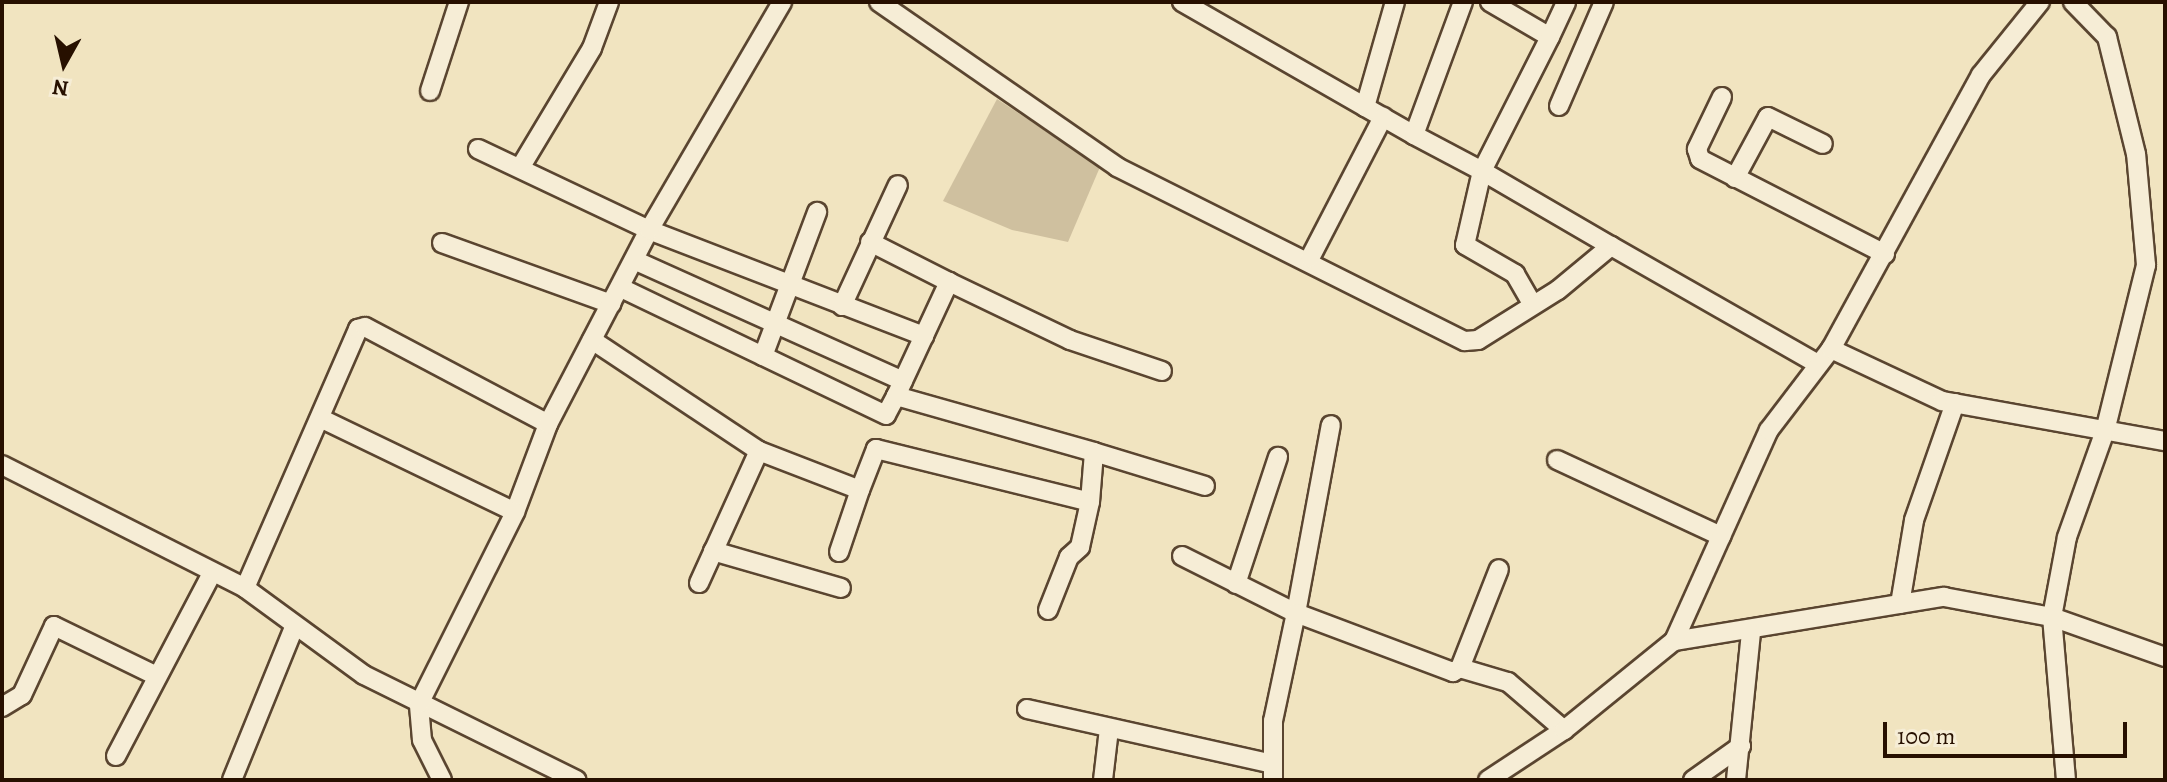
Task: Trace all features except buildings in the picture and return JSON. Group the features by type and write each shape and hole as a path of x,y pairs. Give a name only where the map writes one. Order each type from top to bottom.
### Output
{"street":[{"path":"430,91 459,2"},
{"path":"520,168 592,48 609,2"},
{"path":"442,780 422,740 419,704 515,512 548,424 649,230 782,2"},
{"path":"879,2 1117,167 1310,258 1465,341 1478,340 1611,246"},
{"path":"1182,2 1818,364"},
{"path":"1365,107 1395,2"},
{"path":"1414,135 1463,2"},
{"path":"1490,2 1550,37"},
{"path":"1532,304 1515,274 1465,245 1482,171 1566,2"},
{"path":"1559,106 1604,2"},
{"path":"1488,780 1564,730 1674,641 1769,430 1831,349 1981,75 2040,2"},
{"path":"2066,780 2052,617 2067,537 2105,431 2138,314 2146,216 2107,37 2073,2"},
{"path":"1722,97 1697,155 1735,178 1885,254"},
{"path":"1310,258 1383,117"},
{"path":"1735,178 1768,117 1823,144"},
{"path":"478,149 649,230 924,336"},
{"path":"842,306 898,185"},
{"path":"763,356 787,282 817,212"},
{"path":"870,242 1070,340 1162,371"},
{"path":"442,243 616,296 763,356 886,415"},
{"path":"634,260 900,388 1205,486"},
{"path":"839,552 886,415 949,282"},
{"path":"245,588 322,419 353,336 365,327 548,424"},
{"path":"592,340 759,451 860,490"},
{"path":"1831,349 1897,383 1955,403 2165,441"},
{"path":"1900,604 1914,520 1955,403"},
{"path":"322,419 515,512"},
{"path":"1027,709 1273,772 1273,721 1331,425"},
{"path":"876,449 1090,502"},
{"path":"699,583 759,451"},
{"path":"1048,610 1069,557 1080,547 1090,502 1094,452"},
{"path":"1236,584 1278,457"},
{"path":"1557,460 1721,536"},
{"path":"2,465 211,575 245,588 295,625 419,704 576,780"},
{"path":"713,551 841,588"},
{"path":"1182,556 1296,613 1453,672 1460,668 1499,569"},
{"path":"116,756 211,575"},
{"path":"1674,641 1751,633 1944,597 2052,617 2165,657"},
{"path":"232,780 295,625"},
{"path":"2,707 22,695 54,626 157,676"},
{"path":"1736,780 1751,633"},
{"path":"1460,668 1508,682 1564,730"},
{"path":"1103,780 1109,729"},
{"path":"1693,780 1741,746"}],"shaded area":[{"path":"997,99 1100,167 1068,242 1012,230 943,201"}]}
